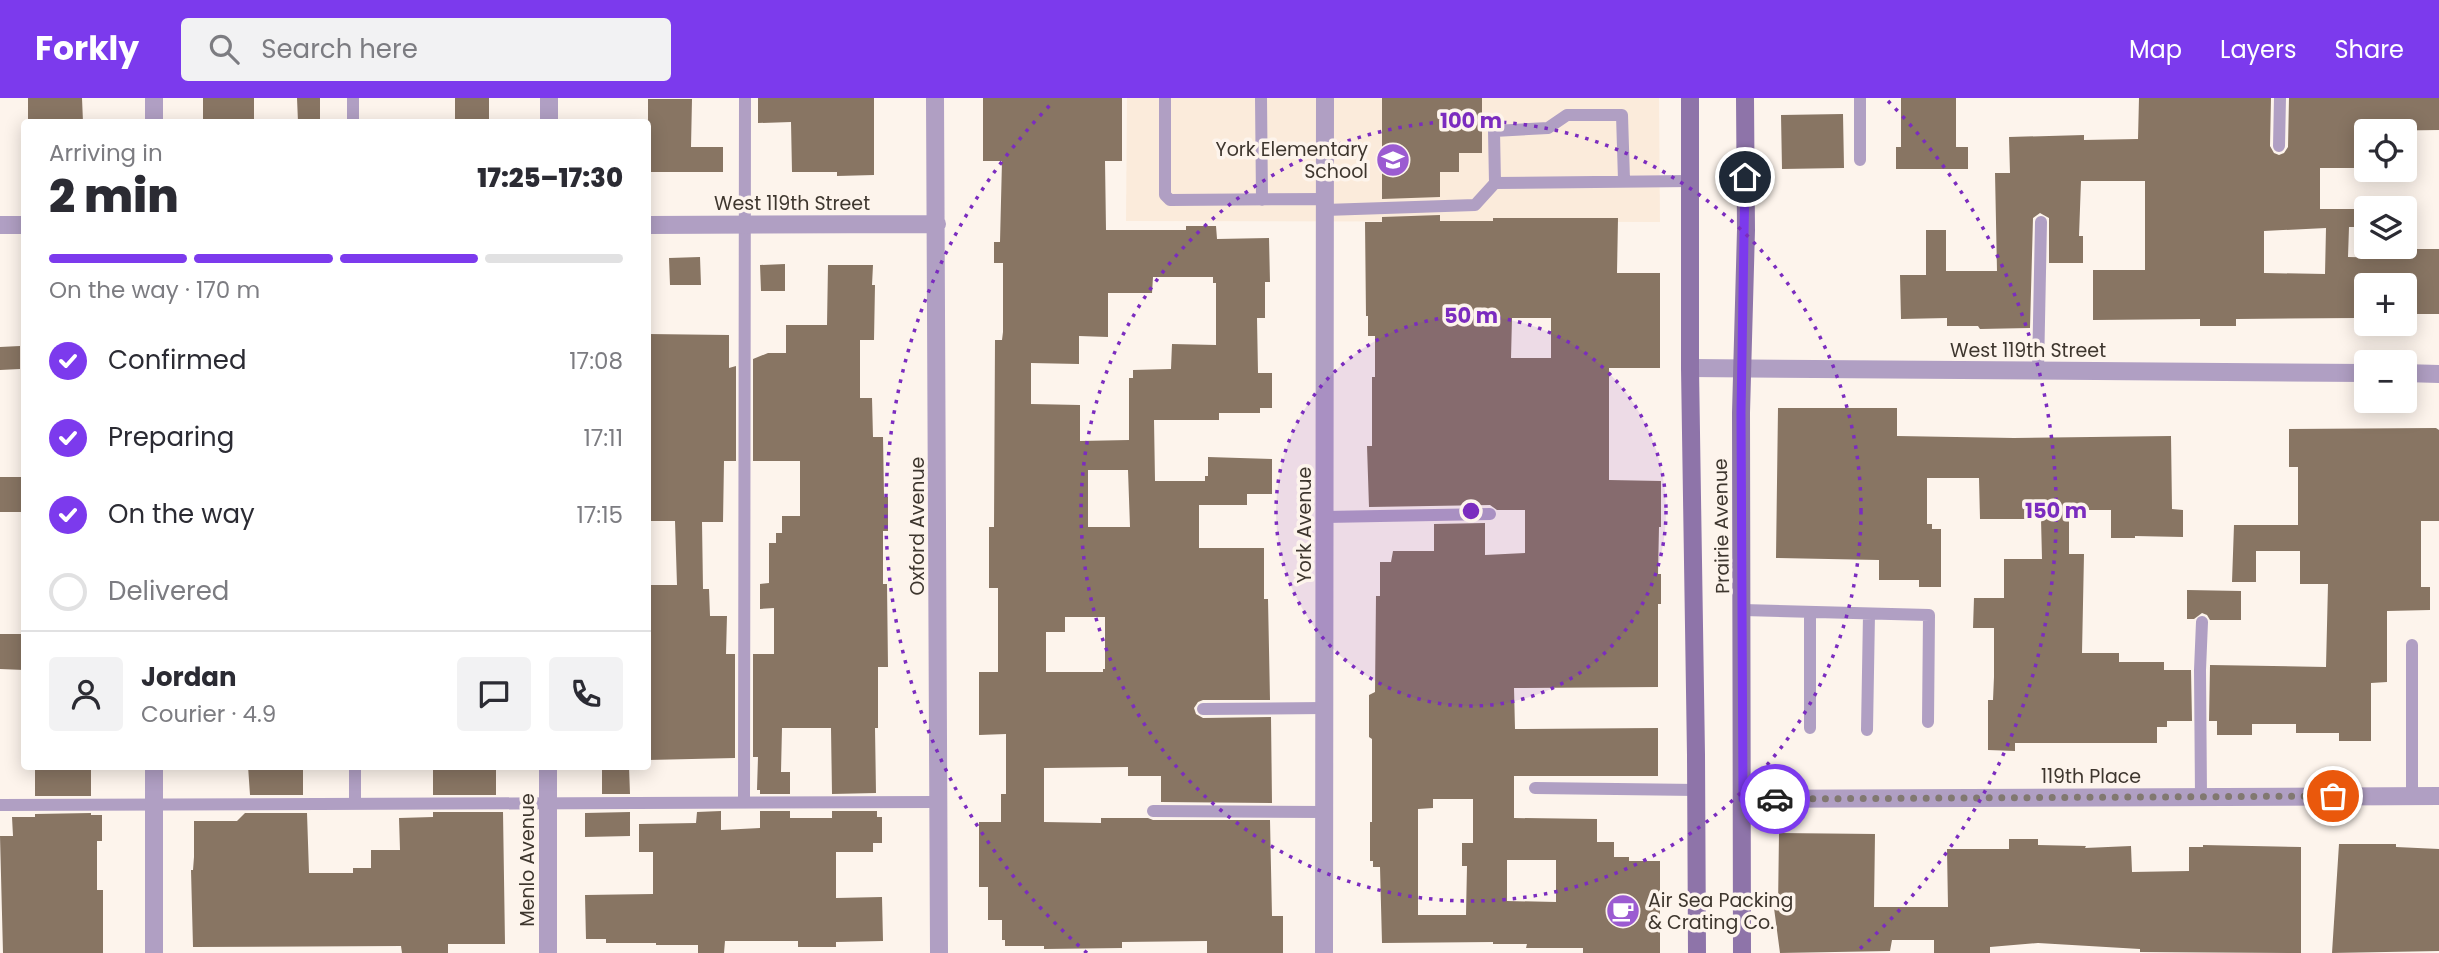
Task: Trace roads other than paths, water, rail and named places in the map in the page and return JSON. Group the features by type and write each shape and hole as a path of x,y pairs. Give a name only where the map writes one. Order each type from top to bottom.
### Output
{"main road":[{"name":"Prairie Avenue","path":"1690,98 1689,369 1697,790 1697,953"},
{"name":"Prairie Avenue","path":"1742,953 1741,413 1744,369 1745,98"}],"street":[{"path":"154,98 154,119"},
{"path":"549,98 550,119"},
{"name":"Oxford Avenue","path":"935,98 939,953"},
{"name":"York Avenue","path":"1324,953 1325,98"},
{"name":"West 119th Street","path":"651,225 937,223"},
{"path":"0,225 21,225"},
{"name":"West 119th Street","path":"1689,369 2354,373"},
{"path":"2417,373 2439,373"},
{"path":"154,770 154,953"},
{"name":"Menlo Avenue","path":"548,770 548,953"},
{"name":"119th Place","path":"1743,799 2439,796"}],"lane":[{"path":"353,98 353,119"},
{"path":"744,802 745,98"},
{"path":"1165,98 1165,195 1168,198 1325,204 1475,205 1496,183 1691,181"},
{"path":"1261,98 1262,200"},
{"path":"1860,98 1860,160"},
{"path":"2279,146 2280,98"},
{"path":"1496,183 1494,131 1548,128 1567,115 1622,114 1623,180"},
{"path":"2038,371 2041,222"},
{"path":"1325,517 1490,514"},
{"path":"1743,610 1929,615 1928,722"},
{"path":"1810,612 1810,728"},
{"path":"1867,730 1869,614"},
{"path":"2201,796 2202,622"},
{"path":"2412,645 2412,796"},
{"path":"1203,709 1325,708"},
{"path":"355,770 355,804"},
{"path":"1535,788 1697,790"},
{"path":"0,805 938,802"},
{"path":"1153,811 1325,811"}],"place":[{"name":"York Elementary School","path":"1393,160"},
{"name":"Air Sea Packing & Crating Co.","path":"1623,911"}]}
